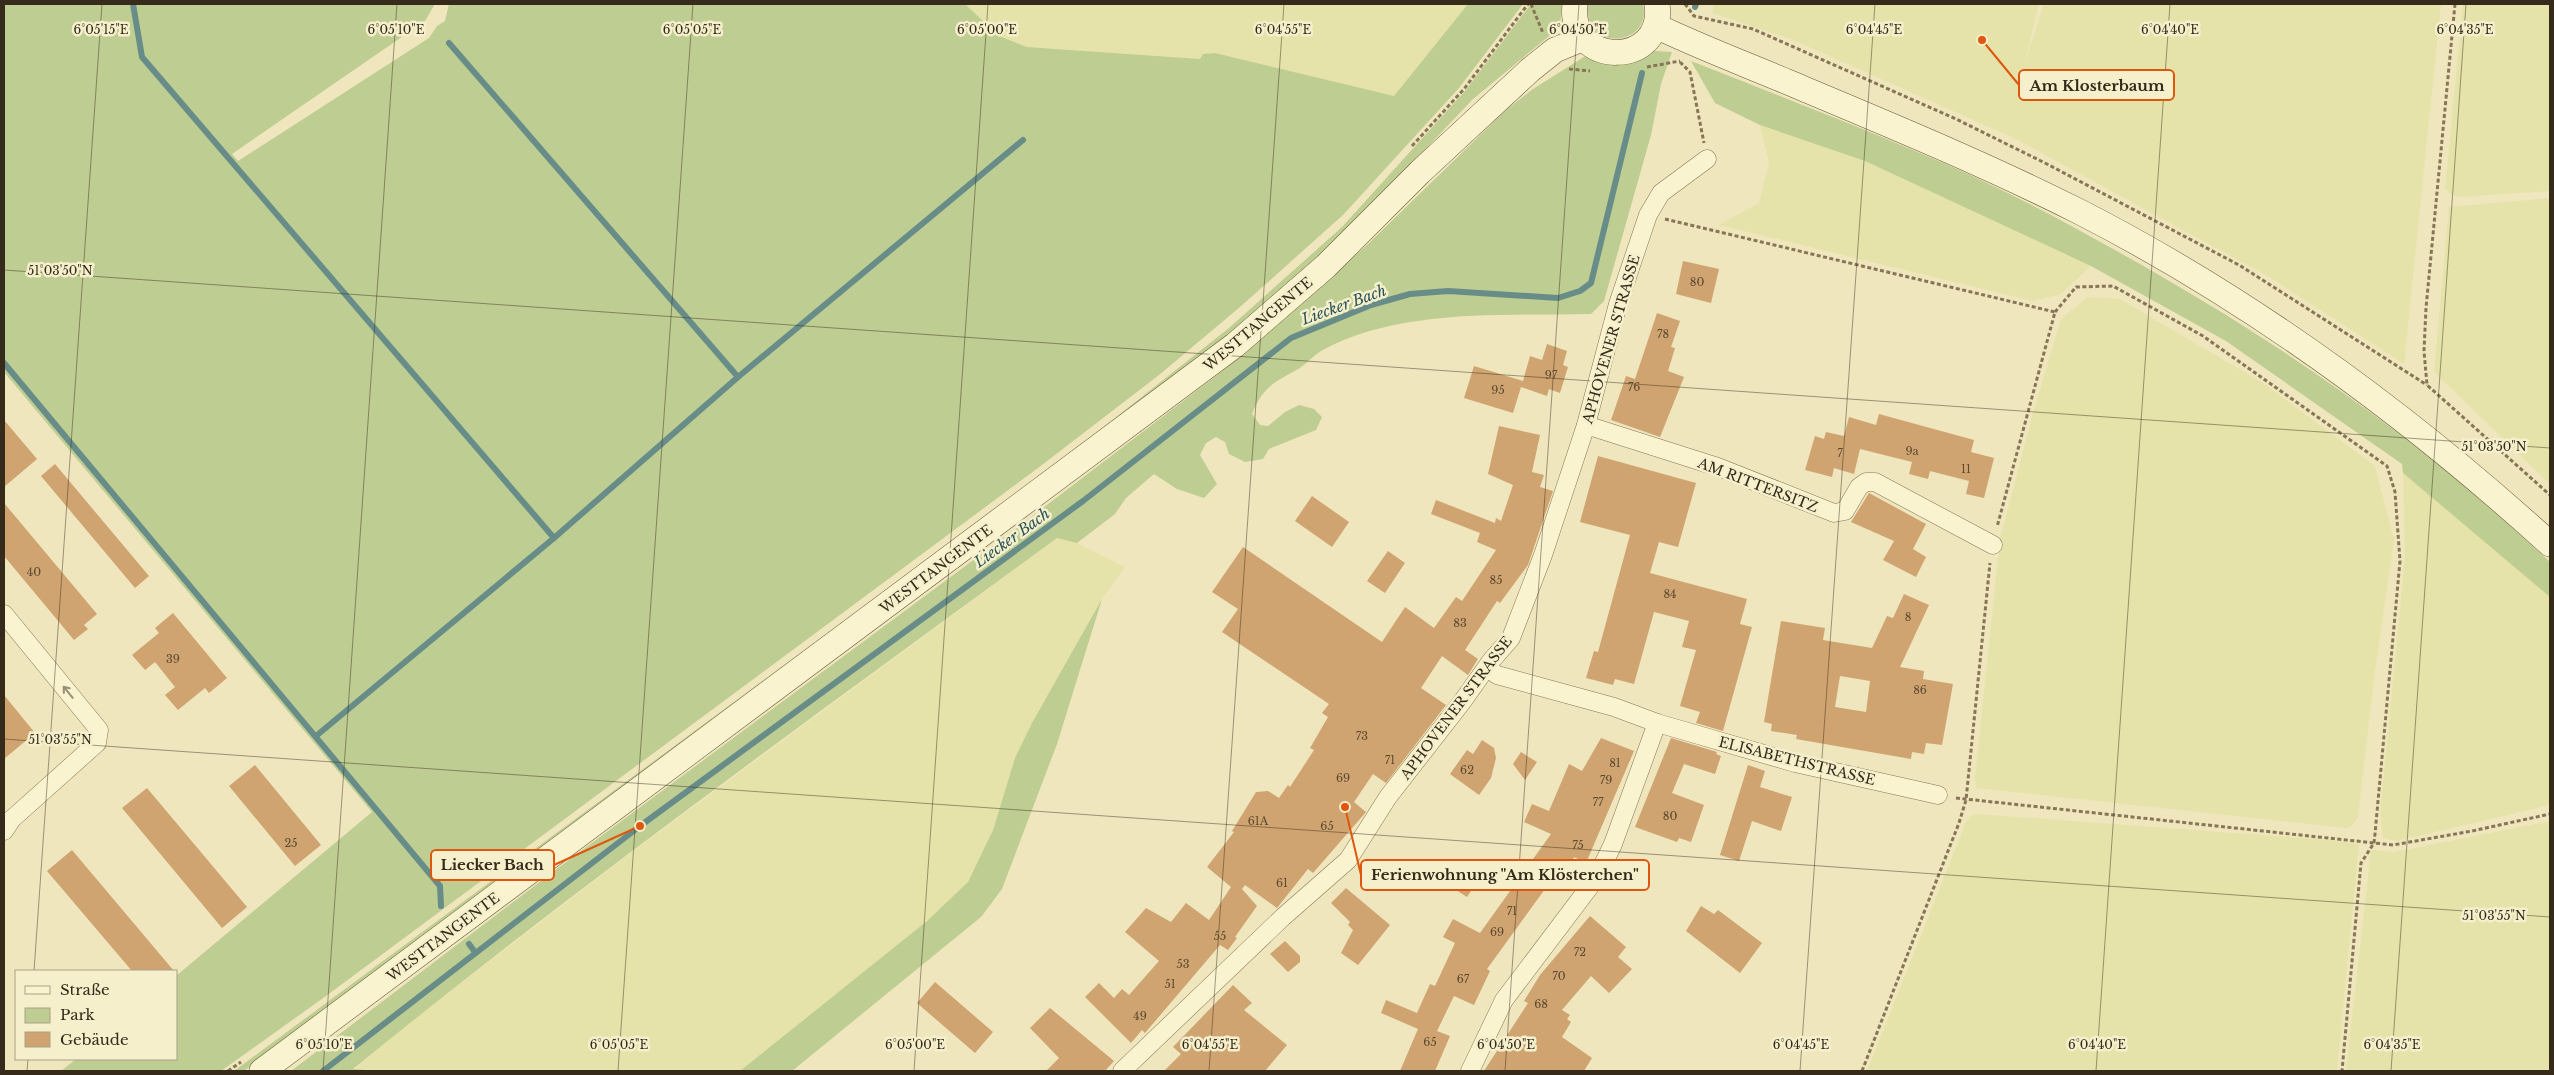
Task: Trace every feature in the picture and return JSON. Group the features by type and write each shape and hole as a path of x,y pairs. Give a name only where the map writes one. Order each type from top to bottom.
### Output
{"main road":[{"path":"1575,4 1574,17 1584,38 1593,47 1605,52 1617,54 1630,51 1650,37 1656,15 1696,46 1876,119 2009,178 2083,214 2249,311 2329,364 2446,453 2550,544"},
{"name":"WESTTANGENTE","path":"254,1065 1235,345 1326,266 1420,172 1530,70 1554,50 1584,38"}],"street":[{"name":"APHOVENER STRASSE","path":"1122,1071 1283,917 1348,860 1388,797 1511,638 1543,554 1586,426 1618,304 1648,215 1661,193 1706,159"},
{"name":"AM RITTERSITZ","path":"1586,426 1718,467 1834,513 1845,511 1859,488 1866,482 1875,482 1992,545"},
{"path":"4,614 99,730 97,744 7,820"},
{"name":"ELISABETHSTRASSE","path":"1487,668 1497,675 1614,707 1657,723 1794,763 1938,795"},
{"path":"1470,1071 1504,1000 1591,888 1613,844 1657,723"}],"path":[{"path":"1411,147 1464,89 1528,4"},
{"path":"2455,4 2426,308 2424,351 2426,385 2550,495"},
{"path":"1680,62 1690,72 1706,159"},
{"path":"1648,215 2055,312"},
{"path":"1862,1071 1959,823 1966,800 1992,545 2055,312 2076,287 2113,286 2203,336 2387,466 2396,492 2400,561 2374,843 2361,863 2342,1071"},
{"path":"1938,795 1966,800 2393,845 2472,831 2550,814"},
{"path":"228,1071 254,1065"}],"shaded area":[{"path":"965,4 1468,4 1394,96 1215,53 1204,54 1200,59 1027,47 999,36"},
{"path":"1714,4 2039,4 2024,65 2044,4 2441,4 2404,364 2271,278 2016,139 1791,39 1712,13"},
{"path":"2463,4 2550,4 2550,191 2458,197 2449,193 2445,188"},
{"path":"1760,125 1865,161 2091,266 2061,294 2033,301 1719,225 1759,203 1769,163"},
{"path":"2550,198 2550,484 2434,372 2449,207"},
{"path":"2087,297 2120,299 2263,383 2375,466 2394,540 2374,678 2358,817 2352,826 2345,828 1976,788 1975,778 2000,539 2033,413 2061,319"},
{"path":"2403,473 2550,595 2550,805 2397,841 2383,838 2380,814 2405,557"},
{"path":"1057,538 1077,543 1125,567 1102,599 1015,758 993,830 968,882 927,921 740,1071 353,1070 422,1013 628,855"},
{"path":"1978,814 2330,840 2359,844 2337,1071 1867,1071 1966,822 1970,816"},
{"path":"2550,821 2550,1071 2346,1071 2371,850 2394,852"}],"green space":[{"path":"4,4 435,4 425,21 232,154 238,161 429,38 437,26 445,21 449,4 965,4 999,36 1027,47 1200,59 1203,54 1215,53 1394,96 1468,4 1523,4 1459,88 1343,215 1240,307 1159,375 1038,468 326,996 221,1071 61,1071 75,1060 178,1060 178,974 372,812 4,372"},
{"path":"1531,4 1562,4 1560,27 1473,99 1344,235 1227,338 638,781 244,1071 234,1071 937,552 1101,429 1229,328 1342,227 1465,91"},
{"path":"1588,4 1643,4 1643,18 1638,29 1628,36 1617,38 1605,37 1595,31 1589,20"},
{"path":"1656,51 1672,52 1661,84 1651,135 1604,301 1591,314 1488,315 1418,321 1384,327 1351,337 1321,351 1300,368 1265,391 1252,414 1260,425 1268,426 1285,412 1299,405 1314,409 1322,417 1316,430 1269,449 1263,459 1245,462 1229,454 1225,442 1216,437 1206,443 1200,455 1217,484 1204,498 1177,489 1154,474 1126,498 1115,514 1077,543 1057,538 613,865 353,1069 378,1071 291,1071 554,871 1022,524 1221,372 1367,245 1506,110 1533,89 1587,55"},
{"path":"1691,61 1884,138 1992,185 2101,242 2236,321 2346,394 2451,475 2501,518 2550,562 2550,597 2403,473 2402,464 2226,341 2091,266 1865,161 1760,125 1715,103"},
{"path":"1102,599 1057,744 1002,889 981,917 792,1071 740,1071 927,921 968,882 993,830 1015,758 1032,723"}],"building":[{"path":"1683,261 1719,269 1711,303 1676,294"},
{"path":"1657,313 1680,321 1671,347 1675,348 1668,371 1684,377 1660,437 1611,420 1626,376 1635,379"},
{"path":"1547,344 1567,351 1563,365 1568,367 1560,393 1549,389 1547,396 1521,387 1513,413 1464,398 1474,366 1523,381 1530,356 1542,360"},
{"path":"1879,414 1974,440 1971,452 1994,458 1984,498 1966,494 1969,481 1930,471 1928,479 1909,474 1912,462 1860,449 1854,474 1834,468 1832,477 1805,470 1815,436 1824,439 1826,432 1844,436 1849,417 1876,425"},
{"path":"4,420 37,459 4,487"},
{"path":"1499,426 1540,435 1532,472 1544,475 1540,487 1553,491 1528,565 1500,603 1497,601 1465,650 1478,659 1468,675 1442,656 1421,688 1446,705 1386,783 1373,774 1354,802 1366,812 1313,873 1308,869 1277,908 1245,885 1242,889 1257,906 1235,937 1237,938 1228,950 1220,945 1145,1033 1142,1030 1131,1043 1085,997 1099,983 1114,998 1122,989 1129,995 1159,961 1125,932 1146,908 1171,922 1186,903 1209,920 1231,887 1207,867 1234,832 1232,831 1256,792 1268,791 1279,798 1288,785 1290,787 1314,750 1310,748 1328,717 1322,713 1329,704 1222,632 1238,609 1212,592 1243,547 1382,642 1405,607 1434,628 1456,597 1462,601 1496,550 1477,542 1480,533 1431,514 1436,500 1495,523 1496,518 1501,521 1513,485 1488,474"},
{"path":"1598,456 1696,483 1678,547 1659,542 1650,573 1747,599 1740,624 1752,627 1723,731 1696,723 1700,712 1680,706 1696,650 1682,647 1689,621 1654,612 1634,684 1615,679 1613,685 1586,678 1594,651 1598,652 1630,535 1580,522"},
{"path":"55,464 149,576 135,588 41,476"},
{"path":"1869,493 1926,524 1913,549 1926,557 1916,577 1883,560 1894,541 1851,522"},
{"path":"1312,496 1349,522 1332,547 1295,521"},
{"path":"4,503 97,614 84,625 88,629 74,640 4,556"},
{"path":"1388,551 1405,563 1385,593 1367,581"},
{"path":"1904,594 1929,605 1900,667 1924,671 1923,679 1953,684 1942,745 1926,743 1924,754 1912,752 1911,759 1796,739 1797,735 1771,731 1772,724 1764,722 1781,621 1825,628 1823,640 1872,648 1887,616 1893,618","holes":["1840,676 1870,681 1866,712 1835,707"]},
{"path":"173,613 227,678 209,693 205,688 178,710 165,695 175,687 155,662 145,670 132,655 159,633 155,628"},
{"path":"4,695 35,733 4,759"},
{"path":"1601,738 1634,751 1586,863 1574,857 1572,862 1566,860 1487,969 1490,971 1474,1005 1454,996 1437,1031 1450,1036 1435,1071 1400,1071 1418,1029 1381,1013 1386,1000 1417,1013 1430,984 1435,986 1455,943 1443,937 1453,919 1480,933 1551,834 1524,822 1532,804 1549,811 1569,764 1582,771"},
{"path":"1671,738 1717,752 1716,754 1721,756 1715,774 1684,764 1672,793 1704,805 1691,842 1679,838 1677,842 1635,827"},
{"path":"1482,740 1494,748 1496,758 1491,778 1479,795 1450,774 1467,750 1473,754"},
{"path":"1521,752 1537,762 1525,780 1513,764"},
{"path":"255,765 321,845 295,866 229,786"},
{"path":"1748,765 1765,771 1760,787 1792,797 1781,831 1752,821 1739,861 1720,855"},
{"path":"147,788 247,907 222,928 122,808"},
{"path":"72,850 173,970 131,970 47,871"},
{"path":"1468,859 1485,870 1467,897 1450,886"},
{"path":"1346,888 1390,925 1358,965 1341,953 1353,930 1348,925 1350,922 1331,903"},
{"path":"1701,906 1714,914 1718,910 1762,943 1740,973 1686,931"},
{"path":"1590,916 1626,947 1618,957 1632,969 1609,993 1591,976 1562,1010 1570,1015 1567,1019 1571,1022 1562,1037 1592,1058 1584,1071 1484,1071 1528,1003 1524,1001 1540,975"},
{"path":"1285,941 1300,956 1300,962 1288,972 1270,954"},
{"path":"935,982 993,1032 975,1053 917,1003"},
{"path":"1233,985 1252,1003 1244,1010 1287,1045 1265,1071 1164,1071 1181,1054 1173,1047"},
{"path":"1050,1008 1114,1061 1105,1071 1046,1071 1059,1058 1030,1028"}],"waterway":[{"path":"133,4 142,57 554,538 316,736"},
{"path":"449,43 738,377 554,538"},
{"name":"Liecker Bach","path":"323,1071 640,826 1083,501 1291,338 1371,305 1410,294 1448,291 1558,298 1580,291 1591,283 1642,73"},
{"path":"738,377 1023,140"},
{"path":"4,363 440,886 441,906"},
{"path":"469,944 475,952"}],"place":[{"name":"Am Klosterbaum","path":"1982,40"},
{"name":"Ferienwohnung \"Am Klösterchen\"","path":"1345,807"},
{"name":"Liecker Bach","path":"640,826"}]}
